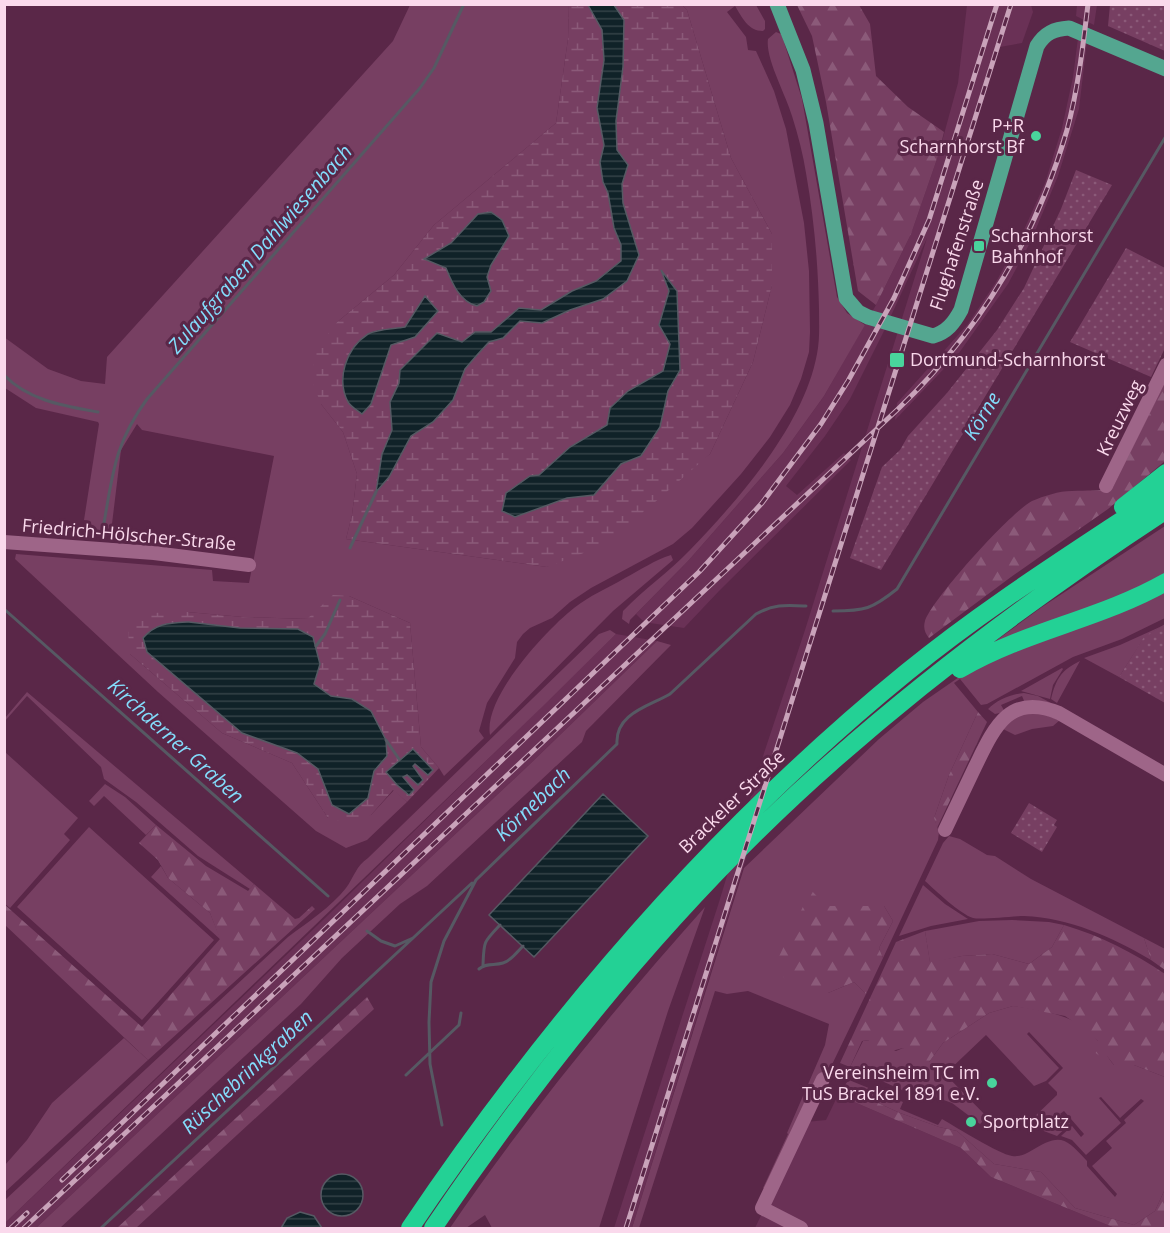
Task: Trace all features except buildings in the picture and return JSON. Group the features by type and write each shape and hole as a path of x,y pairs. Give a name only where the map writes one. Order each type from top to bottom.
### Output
{"highway":[{"path":"1025,583 1049,559 1123,507 1166,472"},
{"name":"Brackeler Straße","path":"410,1228 492,1112 598,977 688,875 782,781 906,673 1025,583 1166,491"},
{"path":"433,1228 514,1113 619,981 748,842 832,762 895,708 1052,588 1166,510"},
{"path":"895,708 978,658 1129,600 1166,582"}],"main road":[{"name":"Flughafenstraße","path":"777,4 804,70 816,123 843,291 851,306 868,317 933,336 951,326 961,310 1037,46 1047,34 1060,28 1077,30 1166,69"}],"street":[{"name":"Kreuzweg","path":"1106,486 1166,365"},
{"name":"Friedrich-Hölscher-Straße","path":"4,542 154,553 249,565"},
{"path":"945,830 991,734 1004,718 1022,708 1035,706 1059,713 1166,774"},
{"path":"801,1228 762,1208 823,1079"}],"shaded area":[{"path":"967,5 1031,5 1033,12 1022,43 1000,47 815,634 632,1228 614,1228 720,899 927,238 850,399 786,486 797,495 844,453 851,460 684,628 650,623 642,620 636,614 688,561 783,453 824,396 876,305 911,234 938,156 958,83"},
{"path":"1077,5 1097,5 1094,25 1076,16"},
{"path":"1078,38 1087,41 1079,109 1058,176 1031,241 1008,284 959,353 895,420 897,403 968,324 996,282 1023,232 1045,183 1062,128 1073,77"},
{"path":"616,634 657,641 530,764 36,1228 5,1228 5,1223 321,922"},
{"path":"838,1095 961,1148 991,1177 1115,1228 755,1228 806,1122 826,1120"}],"green space":[{"path":"410,5 569,5 568,39 556,123 434,225 394,275 336,323 321,404 343,432 357,474 352,515 346,539 547,567 710,454 753,362 772,285 772,234 731,158 687,10 682,5 756,5 765,21 763,31 753,29 746,23 735,6 727,12 746,37 748,50 756,51 774,91 786,129 804,223 809,271 809,352 790,405 770,437 741,474 692,528 673,544 591,588 552,618 530,628 523,634 517,642 515,658 487,703 479,731 484,738 444,776 421,747 410,623 349,596 308,619 187,612 130,654 222,733 292,763 328,818 371,815 394,790 407,802 367,840 346,848 316,831 158,692 15,559 16,554 212,570 213,581 249,583 274,456 142,430 137,424 121,450 111,532 93,529 90,521 84,520 99,424 36,408 5,388 4,337 48,369 81,381 105,384 107,357 393,41"},
{"path":"569,5 682,5 687,10 731,158 772,234 772,285 753,362 710,454 607,544 547,567 346,539 352,515 357,474 343,432 321,404 311,378 317,349 336,323 394,275 434,225 556,123 568,39"},
{"path":"797,5 859,5 870,24 876,76 908,107 944,132 911,234 876,305 858,291 826,102 812,36"},
{"path":"1110,5 1165,5 1165,51 1108,26"},
{"path":"776,32 781,34 783,39 802,99 837,297 847,313 865,325 824,396 783,453 688,561 630,620 629,624 622,619 623,611 690,550 729,508 767,460 799,407 810,381 817,354 819,343 818,292 811,207 798,137 768,47 768,39"},
{"path":"1076,170 1112,185 881,570 850,558 882,467 900,450 908,436 947,393 997,330 1024,288 1061,209"},
{"path":"1126,248 1165,268 1165,348 1151,377 1070,342"},
{"path":"1165,382 1165,461 1108,509 929,638 924,626 925,621 942,594 991,538 1022,508 1032,501 1057,493 1113,487"},
{"path":"1165,526 1165,576 1133,593 993,643 1042,607"},
{"path":"671,555 673,560 613,611 490,735 490,720 506,684 533,648 562,618 586,600 648,565"},
{"path":"1165,588 1165,618 1122,639 1073,657 987,704 981,705 960,679 954,683 978,712 949,775 934,818 939,832 938,840 883,958 879,948 893,921 884,906 826,906 828,993 854,982 866,994 826,1077 765,1189 763,1188 825,1045 829,1024 748,991 727,994 715,991 639,1228 632,1228 744,868 879,739 923,702 975,666"},
{"path":"333,595 349,596 410,623 421,747 439,768 407,802 393,790 371,815 354,824 328,818 292,763 222,733 130,654 128,632 151,613 187,612 307,619"},
{"path":"1165,624 1165,703 1119,677 1144,637"},
{"path":"1162,626 1144,638 1119,677 1084,658 1120,645"},
{"path":"610,630 616,634 542,707 5,1223 5,1200 288,937 333,902 346,888 364,861 599,634"},
{"path":"657,641 671,645 586,731 582,742 427,886 400,904 342,958 301,1004 60,1228 36,1228 530,764"},
{"path":"1080,661 1057,703 1051,699 1057,681 1068,668"},
{"path":"1062,668 1053,685 1050,699 1021,691"},
{"path":"27,692 254,884 250,889 198,856 136,802 104,779 101,767 27,696 5,721 5,718"},
{"path":"1024,693 1038,696 1051,703 1025,703 1022,696 1001,705 1005,712 995,714 988,709 1004,698"},
{"path":"978,712 987,722 937,828 934,818 949,775"},
{"path":"1036,712 1060,720 1053,726 1032,729 1015,735 1001,728 1013,716"},
{"path":"5,752 78,818 64,834 70,840 10,908 5,904"},
{"path":"105,784 125,797 156,825 146,835 104,796 94,806 89,801"},
{"path":"1029,803 1057,820 1054,825 1057,827 1042,852 1011,833"},
{"path":"156,825 206,866 248,891 254,884 295,919 312,906 315,909 148,1060 5,925 4,904 142,1027 220,939 210,913 168,878 158,860 139,843"},
{"path":"89,827 214,940 142,1020 17,907"},
{"path":"949,836 960,839 987,855 995,856 1031,879 1144,938 1151,960 1106,936 1058,920 1024,916 983,919 973,918 961,912 925,881 943,843"},
{"path":"161,866 168,878 210,913 221,940 151,877"},
{"path":"923,885 945,904 968,919 931,926 899,936"},
{"path":"811,890 826,906 884,906 893,921 879,948 883,958 866,994 854,982 828,993 793,987 774,967"},
{"path":"705,907 668,1011 599,1228 492,1228 485,1215 466,1228 450,1228 572,1063"},
{"path":"1012,920 1064,925 1052,947 1029,964 992,954 962,956 930,963 925,931 979,921"},
{"path":"1064,925 1117,946 1165,974 1165,1077 1134,1065 1114,1065 1107,1056 1100,1056 1094,1052 1092,1046 1098,1041 1091,1034 1065,1016 1013,1006 989,1013 943,1043 929,1062 917,1064 903,1048 884,1053 871,1047 869,1040 862,1041 850,1067 840,1063 896,942 925,931 930,962 962,956 992,954 1029,964 1052,947"},
{"path":"1144,938 1165,949 1165,970 1151,960"},
{"path":"367,997 374,1009 136,1228 117,1228"},
{"path":"1013,1006 1059,1015 1081,1025 1098,1041 1114,1065 1134,1065 1165,1077 1165,1189 1155,1211 1134,1225 1075,1208 1041,1172 994,1164 957,1131 939,1127 900,1113 843,1087 849,1080 903,1102 900,1109 938,1125 942,1119 988,1146 1012,1156 1023,1155 1055,1140 1067,1142 1087,1161 1087,1166 1115,1197 1117,1194 1092,1166 1112,1148 1106,1141 1126,1123 1124,1120 1144,1101 1141,1099 1120,1118 1101,1097 1099,1098 1121,1123 1086,1155 1072,1140 1061,1136 1072,1126 1081,1137 1084,1134 1064,1111 1060,1114 1070,1124 1057,1136 1041,1130 1030,1121 1057,1095 1048,1083 1063,1068 1029,1032 1027,1034 1059,1068 1046,1081 1034,1086 986,1035 945,1074 990,1120 980,1124 952,1103 913,1089 909,1093 850,1067 863,1041 870,1040 896,1051 903,1048 929,1062 943,1043 989,1013"},
{"path":"124,1038 148,1060 5,1192 5,1165 27,1140 52,1103"},
{"path":"843,1087 900,1113 957,1131 994,1164 1041,1172 1075,1208 1134,1225 1155,1211 1165,1189 1165,1228 1115,1228 991,1177 961,1148 838,1095"}],"water":[{"path":"588,5 614,5 624,20 623,67 616,121 617,150 628,165 622,184 623,203 639,255 627,281 603,299 570,310 542,323 520,321 503,338 489,342 465,369 453,400 433,422 411,436 389,477 376,492 382,454 392,430 390,402 399,383 400,370 437,333 462,342 475,332 491,332 519,308 541,310 572,291 596,281 621,261 621,245 614,228 600,162 604,145 597,108 604,60 602,30"},
{"path":"491,212 502,220 509,236 491,265 487,277 491,291 484,302 477,306 461,296 446,268 424,259 451,243 478,214"},
{"path":"661,270 677,291 680,370 668,391 660,427 641,456 621,464 594,495 567,498 515,517 502,511 506,493 530,476 539,475 570,447 607,425 610,408 628,391 663,371 670,344 659,325 669,291"},
{"path":"425,296 438,311 415,337 391,345 371,404 362,414 349,404 345,393 343,374 349,356 360,340 368,334 405,327"},
{"path":"189,622 240,628 298,629 313,637 320,664 314,684 331,696 352,699 371,711 386,740 387,756 374,771 368,798 349,814 332,805 318,769 297,753 242,733 147,652 143,638 153,629 169,624"},
{"path":"413,749 433,770 428,775 415,764 413,766 423,780 418,785 407,775 403,777 414,790 409,795 386,772"},
{"path":"603,794 648,836 534,957 489,915"},
{"path":"342,1174 350,1175 357,1180 362,1187 362,1203 357,1210 350,1215 342,1216 334,1215 327,1210 322,1203 321,1195 322,1187 327,1180 334,1175"},
{"path":"300,1212 314,1216 322,1228 281,1228 287,1218"}],"waterway":[{"name":"Zulaufgraben Dahlwiesenbach","path":"104,523 117,458 128,430 147,399 420,88 434,68 464,4"},
{"name":"Körne","path":"833,611 853,610 874,605 897,589 1166,136"},
{"path":"4,375 36,397 60,405 98,412"},
{"path":"350,548 376,492"},
{"path":"316,646 325,634 340,600"},
{"name":"Körnebach","path":"442,1125 430,1064 431,982 444,941 476,880 617,744 618,733 622,725 635,712 670,694 756,614 768,608 780,606 806,606"},
{"name":"Kirchderner Graben","path":"4,609 328,896"},
{"path":"386,740 399,759"},
{"name":"Kirchderner Graben","path":"367,931 381,941 395,946 413,938 472,883"},
{"path":"483,965 486,943 500,925"},
{"name":"Rüschebrinkgraben","path":"101,1228 413,938"},
{"path":"479,969 506,962 523,946"},
{"path":"406,1075 459,1025 461,1013"}],"railway":[{"path":"62,1180 699,572 762,503 821,424 848,381 894,298 929,220 997,4"},
{"path":"626,1228 1011,4"},
{"path":"24,1228 897,410 953,349 1001,282 1039,208 1054,170 1071,115 1088,4"},
{"path":"11,1228 27,1213"}],"place":[{"name":"P+R Scharnhorst Bf","path":"1036,136"},
{"name":"Scharnhorst Bahnhof","path":"979,246"},
{"name":"Dortmund-Scharnhorst","path":"897,360"},
{"name":"Vereinsheim TC im TuS Brackel 1891 e.V.","path":"992,1083"},
{"name":"Sportplatz","path":"971,1122"}]}
